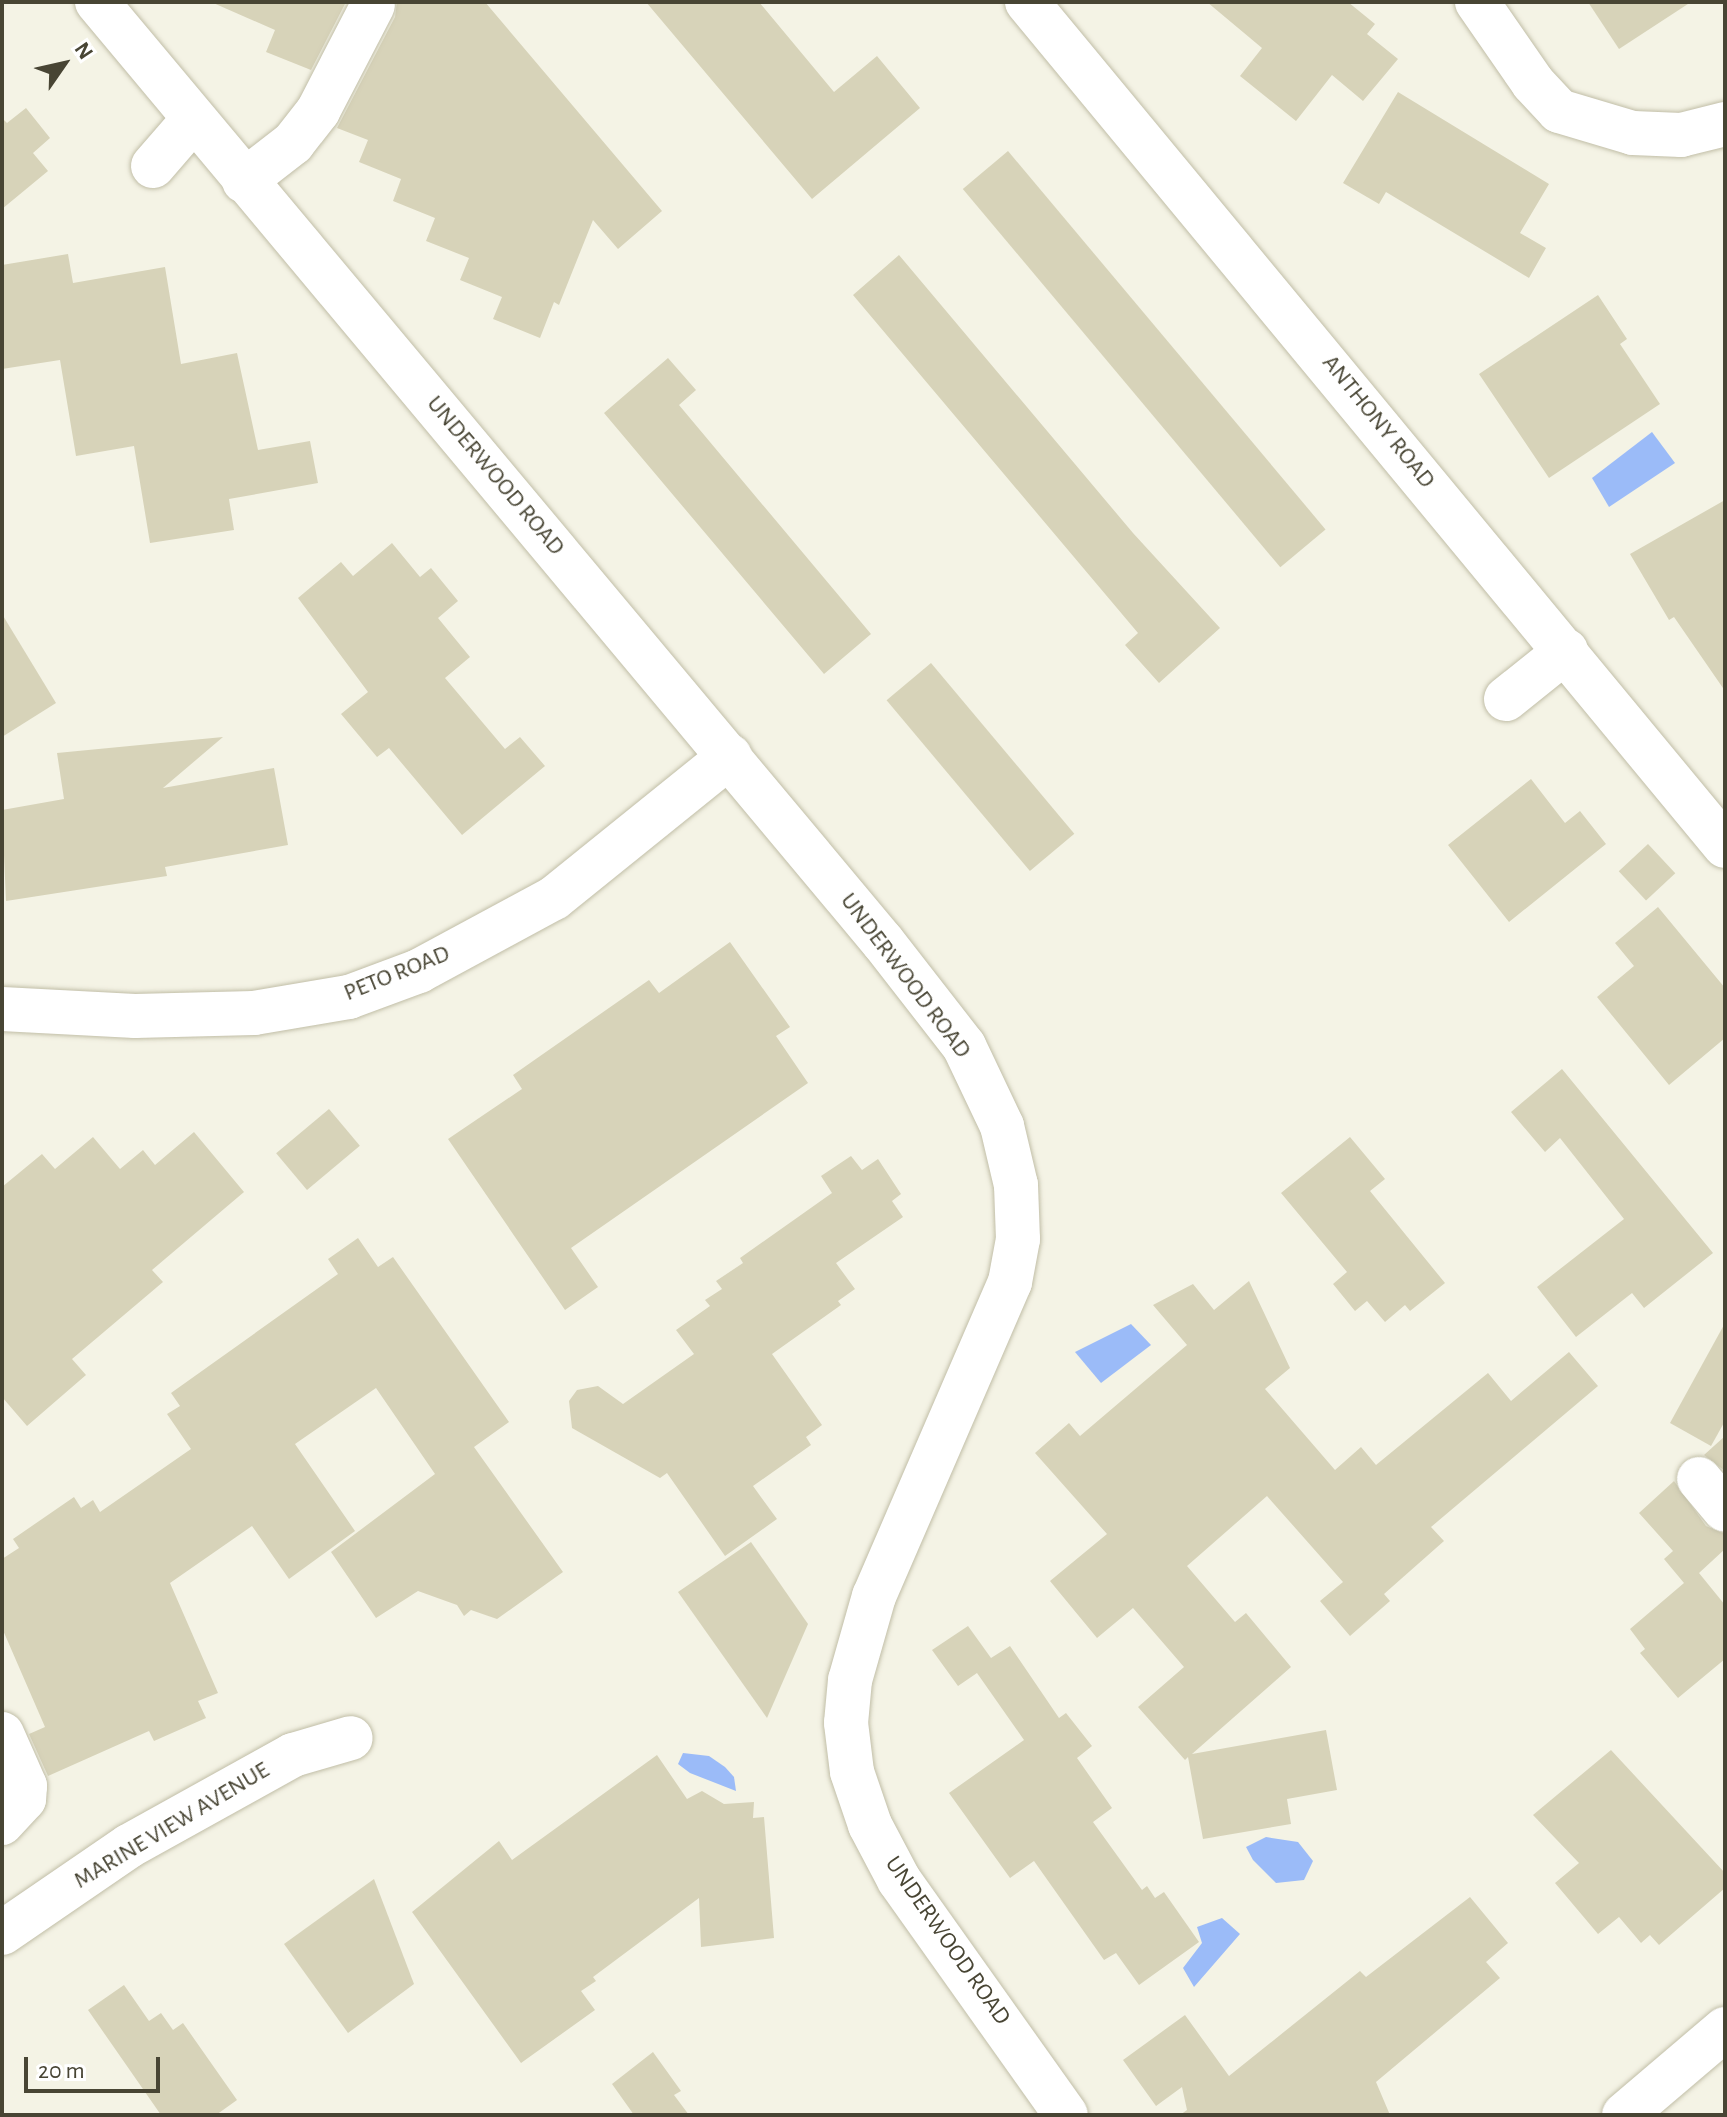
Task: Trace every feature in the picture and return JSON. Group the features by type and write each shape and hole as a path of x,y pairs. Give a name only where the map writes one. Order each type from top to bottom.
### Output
{"street":[{"name":"UNDERWOOD ROAD","path":"97,2 192,121 730,756 964,1046 1002,1126 1016,1185 1018,1239 1010,1282 874,1596 850,1680 846,1723 857,1785 899,1880 1066,2115"},
{"name":"ANTHONY ROAD","path":"1027,2 1725,846"},
{"path":"1477,2 1533,83 1559,111 1633,133 1681,135 1725,124"},
{"path":"244,181 293,143 318,111 373,5"},
{"path":"153,166 192,121"},
{"path":"1506,699 1566,651"},
{"name":"PETO ROAD","path":"2,1009 135,1016 254,1013 349,997 419,971 554,898 730,756"},
{"path":"2,1734 25,1786 24,1799 2,1823"},
{"name":"MARINE VIEW AVENUE","path":"2,1933 157,1830 293,1755 351,1738"},
{"path":"1624,2115 1725,2029"}],"water":[{"path":"1652,432 1675,463 1609,507 1592,478"},
{"path":"1131,1324 1151,1345 1101,1383 1075,1352"},
{"path":"683,1753 709,1756 725,1767 734,1777 736,1791 690,1773 678,1764"},
{"path":"1266,1837 1298,1842 1313,1861 1304,1880 1276,1883 1253,1860 1246,1847"},
{"path":"1222,1918 1240,1934 1194,1987 1183,1968 1202,1943 1197,1927"}],"building":[{"path":"211,2 346,2 311,70 266,52 275,30"},
{"path":"397,2 485,2 662,211 618,249 593,220 559,305 554,302 540,338 493,319 502,297 460,280 469,258 426,241 435,218 393,201 401,179 359,162 368,140 337,128 395,17"},
{"path":"646,2 759,2 834,92 877,56 920,108 812,199"},
{"path":"1207,2 1348,2 1375,24 1367,34 1398,59 1363,101 1332,75 1296,121 1240,76 1262,48"},
{"path":"1588,2 1691,2 1619,49"},
{"path":"1398,92 1549,184 1520,233 1546,248 1529,278 1386,192 1379,204 1343,183"},
{"path":"26,108 50,138 33,153 48,171 2,209 2,118 7,123"},
{"path":"1008,151 1326,529 1280,567 963,189"},
{"path":"68,254 73,283 165,267 181,364 237,353 258,450 310,441 318,483 229,499 234,530 150,543 134,446 76,456 60,360 2,369 2,265"},
{"path":"899,255 1133,533 1220,628 1159,683 1125,645 1138,633 853,295"},
{"path":"1598,295 1627,339 1620,344 1660,404 1549,478 1479,374"},
{"path":"668,358 696,390 679,405 871,634 824,674 604,413"},
{"path":"1725,500 1725,691 1674,617 1669,620 1630,554"},
{"path":"392,543 420,577 431,568 458,601 438,618 470,657 445,678 505,749 520,737 545,766 462,835 389,748 377,757 341,714 368,692 298,598 341,562 353,576"},
{"path":"2,614 56,703 2,737"},
{"path":"931,663 1074,834 1030,871 887,700"},
{"path":"223,737 163,788 274,768 288,845 165,867 167,876 6,901 2,810 64,799 57,753"},
{"path":"1531,779 1565,823 1580,811 1606,844 1509,922 1448,845"},
{"path":"1648,844 1675,873 1646,901 1619,871"},
{"path":"1658,907 1725,988 1725,1038 1669,1085 1597,997 1634,966 1615,943"},
{"path":"730,942 790,1027 776,1036 808,1083 571,1248 598,1287 565,1310 448,1139 522,1089 513,1075 533,1061 649,980 659,993"},
{"path":"1562,1069 1713,1253 1644,1308 1632,1293 1576,1337 1537,1287 1624,1219 1560,1138 1545,1152 1511,1112"},
{"path":"329,1109 360,1146 307,1190 276,1153"},
{"path":"194,1132 244,1192 152,1270 163,1282 72,1359 86,1375 27,1426 2,1397 2,1187 42,1154 55,1169 93,1137 120,1169 143,1150 155,1165"},
{"path":"1350,1137 1385,1179 1370,1191 1445,1283 1410,1311 1405,1305 1385,1322 1367,1301 1355,1311 1333,1284 1347,1272 1281,1193"},
{"path":"851,1156 862,1170 878,1159 901,1194 892,1201 903,1217 836,1263 855,1289 838,1301 841,1305 772,1354 822,1425 806,1437 811,1445 753,1486 777,1519 725,1556 667,1473 660,1478 572,1428 569,1401 577,1390 598,1386 623,1404 694,1354 676,1330 710,1306 705,1300 722,1289 716,1281 743,1263 740,1258 832,1193 821,1176"},
{"path":"358,1238 378,1267 393,1257 509,1422 474,1447 563,1572 497,1619 471,1610 464,1616 457,1605 418,1591 376,1618 331,1552 435,1474 376,1388 295,1444 355,1531 289,1579 252,1526 170,1583 218,1693 198,1701 206,1718 154,1741 149,1731 48,1776 29,1734 45,1727 2,1628 2,1559 19,1548 13,1539 74,1497 81,1508 93,1500 100,1512 191,1449 167,1414 180,1406 171,1393 338,1274 328,1259"},
{"path":"1249,1281 1290,1368 1265,1389 1335,1470 1361,1447 1376,1465 1488,1373 1511,1401 1569,1352 1598,1386 1431,1527 1444,1541 1384,1594 1390,1601 1350,1636 1320,1601 1343,1582 1267,1496 1187,1566 1235,1622 1246,1613 1291,1667 1192,1754 1326,1730 1337,1790 1287,1799 1291,1824 1203,1839 1188,1757 1185,1760 1138,1707 1184,1667 1133,1608 1097,1638 1050,1581 1107,1534 1035,1453 1069,1423 1080,1436 1187,1345 1153,1305 1193,1284 1214,1310"},
{"path":"1725,1323 1725,1421 1711,1446 1670,1423"},
{"path":"1725,1436 1725,1471 1704,1455"},
{"path":"1674,1481 1706,1526 1725,1534 1725,1549 1699,1573 1725,1605 1725,1659 1678,1698 1640,1653 1645,1649 1630,1629 1684,1583 1664,1559 1673,1551 1639,1513"},
{"path":"751,1542 808,1624 767,1718 678,1592"},
{"path":"968,1626 991,1658 1010,1646 1059,1718 1066,1713 1092,1746 1077,1758 1112,1808 1093,1822 1142,1890 1147,1886 1155,1898 1164,1892 1199,1942 1139,1985 1116,1953 1104,1960 1034,1861 1010,1878 949,1793 1024,1740 977,1673 958,1686 932,1650"},
{"path":"1611,1750 1725,1873 1725,1888 1659,1945 1650,1935 1641,1943 1619,1917 1598,1934 1555,1883 1579,1863 1533,1815"},
{"path":"657,1755 687,1799 702,1791 724,1804 754,1802 753,1818 764,1817 774,1938 701,1947 699,1898 593,1977 596,1981 581,1991 595,2010 521,2063 412,1912 499,1841 512,1860"},
{"path":"374,1879 414,1984 348,2033 284,1944"},
{"path":"1470,1897 1508,1943 1486,1962 1500,1978 1376,2082 1390,2115 1180,2115 1187,2110 1182,2087 1156,2106 1123,2060 1185,2015 1229,2076 1360,1971 1366,1977"},
{"path":"124,1985 149,2021 161,2013 173,2030 183,2023 237,2100 216,2115 161,2115 88,2010"},
{"path":"653,2052 681,2091 674,2095 689,2115 634,2115 612,2084"}]}
